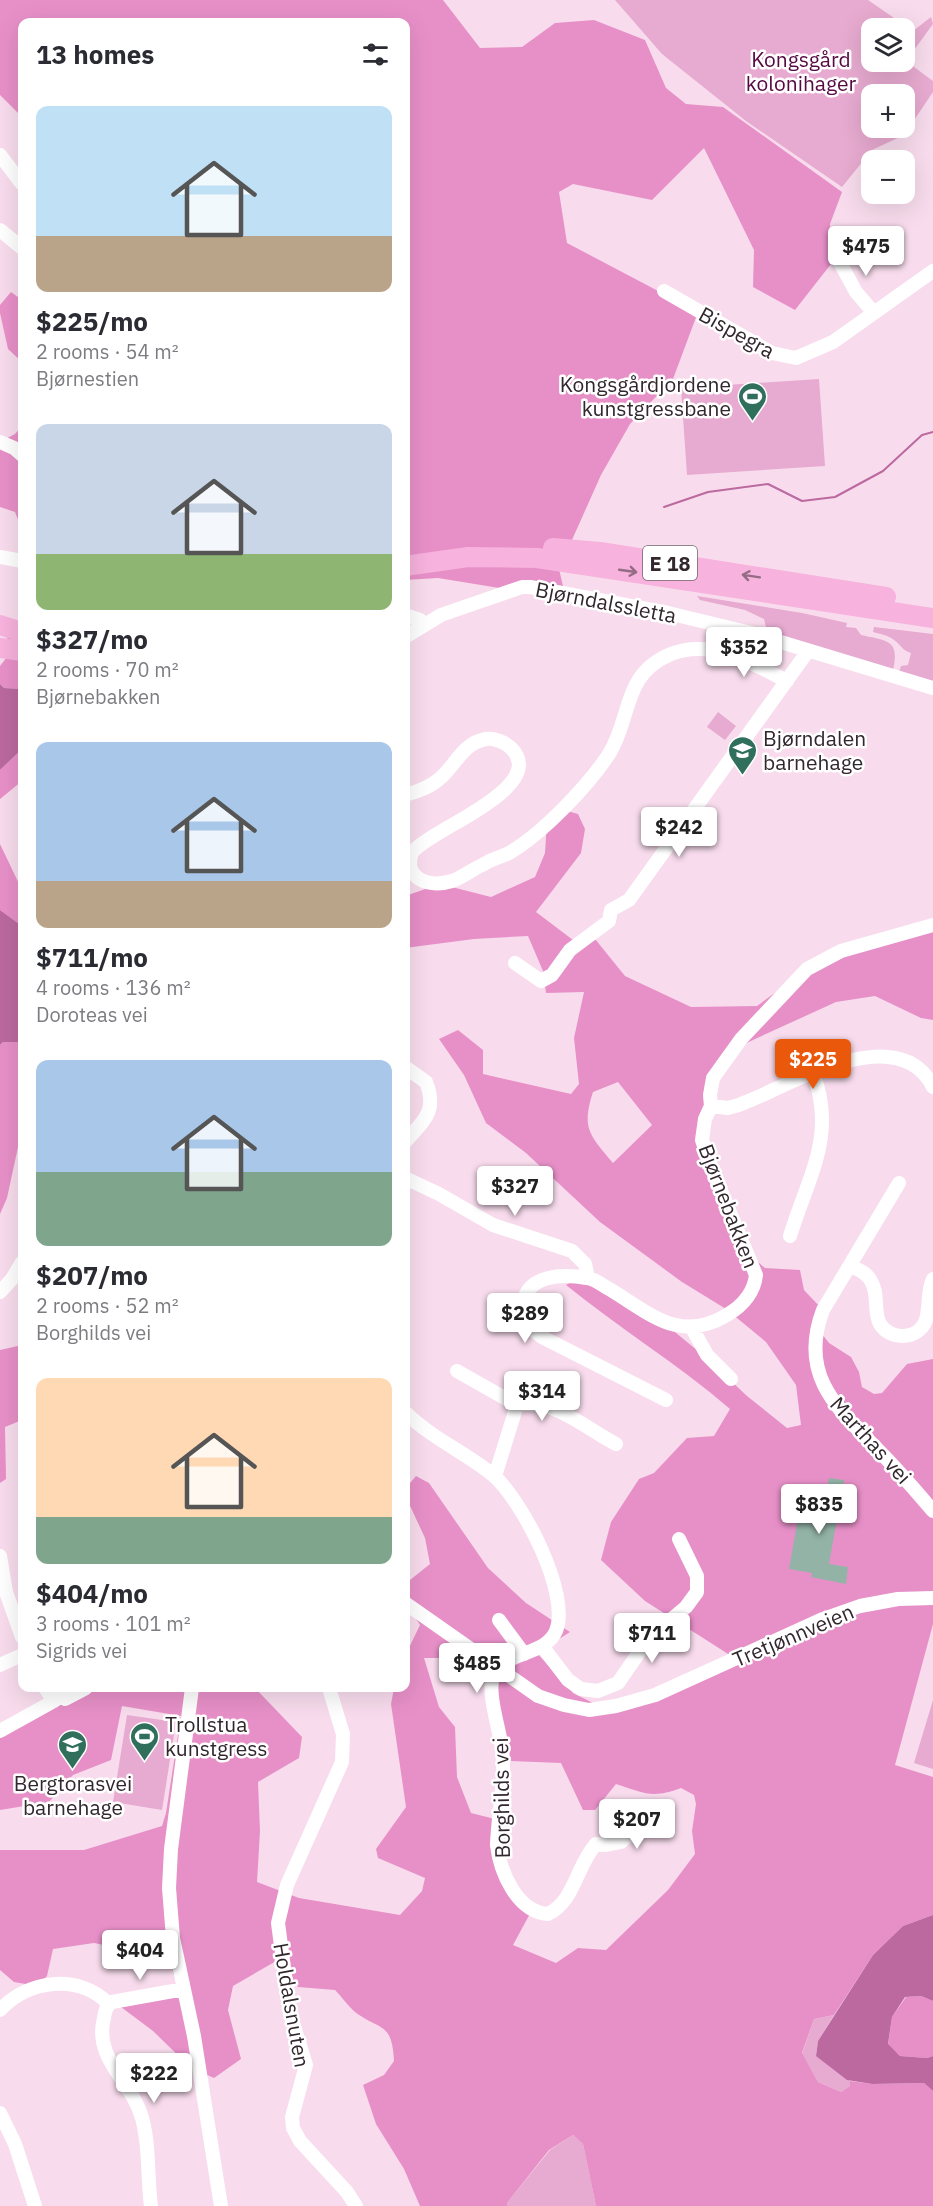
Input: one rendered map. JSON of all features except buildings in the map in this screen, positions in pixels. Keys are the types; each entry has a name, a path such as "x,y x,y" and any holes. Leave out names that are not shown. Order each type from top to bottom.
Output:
{"highway":[{"name":"E 18","path":"410,554 473,546 542,547 611,554 933,604"},
{"name":"E 18","path":"410,565 468,557 537,558 933,618"},
{"path":"0,625 18,632"},
{"path":"0,633 18,634"},
{"path":"0,648 18,650"},
{"path":"0,660 18,658"}],"street":[{"path":"0,155 18,179"},
{"path":"0,230 18,245"},
{"path":"837,257 856,292 874,313"},
{"name":"Bispegra","path":"664,291 772,353 796,358 817,350 933,271"},
{"path":"0,442 18,452"},
{"path":"0,557 18,560"},
{"name":"Bjørndalssletta","path":"424,624 454,610 522,587 668,613 751,633 933,688"},
{"path":"410,617 424,624 410,634"},
{"path":"410,793 426,788 439,780 463,751 478,741 488,738 496,740 512,749 515,755 516,773 505,791 429,839 413,853 410,867 417,878 432,884 449,882 510,852 548,823 568,803 609,753 629,696 639,677 661,659 691,648 713,650 787,681"},
{"path":"515,963 541,981 552,975 570,950 609,921 611,910 629,900 808,651"},
{"name":"Bjørnebakken","path":"692,1328 722,1318 739,1307 752,1291 756,1275 705,1153 703,1128 711,1106 710,1085 718,1068 779,996 807,969 841,951 933,925"},
{"path":"711,1106 722,1108 739,1105 834,1064 849,1060 885,1057 896,1059 915,1066 924,1073 933,1087"},
{"path":"410,1071 426,1082 430,1103 429,1112 424,1121 410,1136"},
{"path":"790,1236 823,1133 822,1101 813,1073"},
{"path":"410,1180 493,1225 572,1251 585,1264 588,1278"},
{"name":"Marthas vei","path":"899,1183 819,1319 816,1350 820,1376 833,1402 933,1510"},
{"path":"850,1266 864,1272 871,1280 881,1325 889,1333 900,1336 915,1333 923,1325 933,1279"},
{"path":"0,1292 18,1269"},
{"path":"666,1400 542,1337 524,1321 525,1296 534,1283 552,1277 588,1278 663,1322 692,1328 707,1355 731,1379"},
{"path":"457,1371 517,1405 553,1408 616,1444"},
{"path":"495,1476 517,1405"},
{"path":"410,1416 435,1438 495,1476 532,1529 551,1574 559,1621 551,1640 507,1660 497,1669"},
{"path":"542,1646 568,1680 581,1689 598,1691 618,1683 649,1638 686,1607 697,1592 697,1576 679,1539"},
{"path":"0,1556 6,1593 18,1626"},
{"name":"Tretjønnveien","path":"410,1607 497,1669 551,1701 576,1708 602,1708 667,1690 822,1619 852,1609 898,1599 933,1598"},
{"path":"499,1620 524,1654"},
{"path":"0,1665 18,1657"},
{"name":"Borghilds vei","path":"497,1669 492,1682 503,1763 497,1833 498,1858 508,1881 526,1906 539,1914 548,1914 558,1910 564,1904 586,1858 596,1844 621,1842 631,1833 648,1826 662,1810"},
{"path":"48,1692 54,1701"},
{"path":"0,1731 66,1692"},
{"path":"54,1701 62,1700 78,1692"},
{"path":"188,1692 168,1875 173,1938 205,2095 222,2206"},
{"name":"Holdalsnuten","path":"330,1692 343,1734 342,1762 286,1885 278,1923 290,2013 306,2065 292,2117 293,2128 300,2141 347,2192 356,2206"},
{"path":"0,2010 14,1997 28,1989 55,1984 75,1986 93,1993 109,2004"},
{"path":"151,2206 143,2121 131,2093 107,2058 101,2040 103,2019 109,2004 116,2001 184,1989"},
{"path":"0,2113 15,2144 35,2206"}],"green space":[{"name":"Kongsgård kolonihager","path":"615,0 868,0 894,18 861,18 861,72 915,72 915,68 933,81 933,92 915,119 915,84 861,84 861,138 898,138 872,150 861,150 861,164 842,187 746,121 662,54"},
{"name":"Kongsgård kolonihager","path":"931,17 933,24 915,49 915,29"},
{"name":"Kongsgårdjordene kunstgressbane","path":"819,379 825,466 687,475 681,388"},
{"path":"697,596 802,613 847,623 846,627 856,628 861,635 884,641 893,647 895,660 893,670 767,631 764,619 745,610 700,600"},
{"path":"874,627 933,634 933,682 899,672 901,666 908,665 911,653 889,637 873,632"},
{"path":"718,712 736,726 725,740 707,727"},
{"path":"933,1700 933,1769 914,1763"},
{"name":"Trollstua kunstgress","path":"127,1715 176,1722 162,1810 113,1802"},
{"path":"834,2015 818,2041 816,2055 850,2081 850,2086 841,2092 818,2082 802,2054 814,2019"},
{"path":"573,2135 583,2144 596,2206 507,2206 507,2203 550,2150"}],"shaded area":[{"path":"0,0 443,0 480,48 522,47 555,23 594,20 645,40 666,88 686,104 723,107 842,192 830,224 831,264 795,310 753,287 754,250 704,148 652,200 573,184 559,192 567,243 698,312 673,379 630,424 601,475 559,569 566,599 438,578 410,580 410,18 18,18 18,113 0,95"},
{"path":"11,292 18,297 18,358 8,349 0,305"},
{"path":"18,431 18,520 15,512 0,507 0,442"},
{"path":"18,623 18,689 4,688 0,684 0,666 14,648 0,628"},
{"path":"0,684 4,688 18,689 18,753 0,770"},
{"path":"18,753 18,784 0,799 0,770"},
{"path":"560,809 578,814 585,829 581,853 536,912 577,943 591,934 625,976 691,1007 757,1006 809,968 933,928 933,1020 921,1018 875,996 836,1002 742,1045 720,1066 705,1113 712,1159 750,1255 765,1268 800,1270 804,1290 821,1308 822,1334 829,1343 851,1357 859,1372 862,1387 874,1394 882,1393 907,1364 933,1359 933,1624 895,1765 933,1777 933,1915 903,1926 873,1955 834,2015 814,2019 802,2053 818,2082 841,2092 850,2086 850,2081 872,2084 924,2083 933,2091 933,2206 596,2206 583,2144 573,2135 549,2150 507,2203 507,2206 420,2206 404,2169 376,2124 363,2085 384,2075 394,2061 391,2039 383,2029 355,2012 335,1990 298,1987 278,1960 233,1986 228,2010 241,2059 214,2078 191,2068 153,2031 113,2001 176,1983 169,1958 94,1943 53,1949 47,1976 37,1986 14,1982 0,1970 0,1850 84,1850 162,1826 166,1813 181,1716 122,1706 111,1760 73,1775 49,1802 0,1810 0,1727 58,1692 259,1692 302,1737 299,1758 258,1782 260,1831 257,1882 299,1898 400,1915 422,1891 425,1878 378,1858 376,1849 406,1807 391,1704 393,1692 410,1692 410,1646 420,1625 410,1610 410,1580 430,1564 425,1538 410,1506 410,1483 416,1476 429,1483 488,1568 526,1603 570,1632 537,1653 573,1693 607,1710 736,1659 645,1601 601,1560 611,1522 639,1479 654,1473 687,1438 714,1436 730,1409 566,1285 579,1278 670,1328 787,1428 801,1425 796,1385 766,1342 726,1309 682,1282 600,1222 526,1153 486,1123 464,1075 439,1039 458,1030 483,1050 483,1074 571,1094 579,1084 574,1038 584,992 546,993 543,971 528,936 474,939 410,947 410,894 440,884 491,897 535,877 545,853 547,821","holes":["618,1082 652,1125 613,1163 590,1131 588,1115 593,1092","424,1658 448,1658 477,1666 492,1693 510,1761 561,1763 583,1810 595,1810 616,1784 655,1794 681,1788 694,1795 696,1804 692,1831 695,1854 668,1890 606,1950 578,1948 556,1963 513,1945 532,1910 506,1870 495,1819 471,1813 457,1777 455,1727 439,1707"]},
{"path":"0,844 18,882 18,923 0,910"},
{"path":"0,910 18,923 18,1042 3,1042 0,1045"},
{"path":"18,1041 18,1147 7,1198 0,1214 0,1045 3,1042"},
{"path":"18,1346 18,1422 5,1427 6,1479 0,1483 0,1350"},
{"path":"933,1915 933,2001 921,1996 905,1997 892,2017 888,2044 900,2056 927,2058 933,2056 933,2091 924,2083 872,2084 847,2080 816,2056 818,2041 873,1955 903,1926"},
{"path":"921,1996 933,2001 933,2056 927,2058 900,2056 888,2045 892,2017 906,1997"}],"waterway":[{"path":"664,507 708,492 768,484 802,501 835,497 883,471 922,435 933,432"}],"place":[{"name":"Kongsgårdjordene kunstgressbane","path":"752,422"},
{"name":"Bjørndalen barnehage","path":"742,776"},
{"name":"Trollstua kunstgress","path":"144,1762"},
{"name":"Bergtorasvei barnehage","path":"73,1770"}]}
